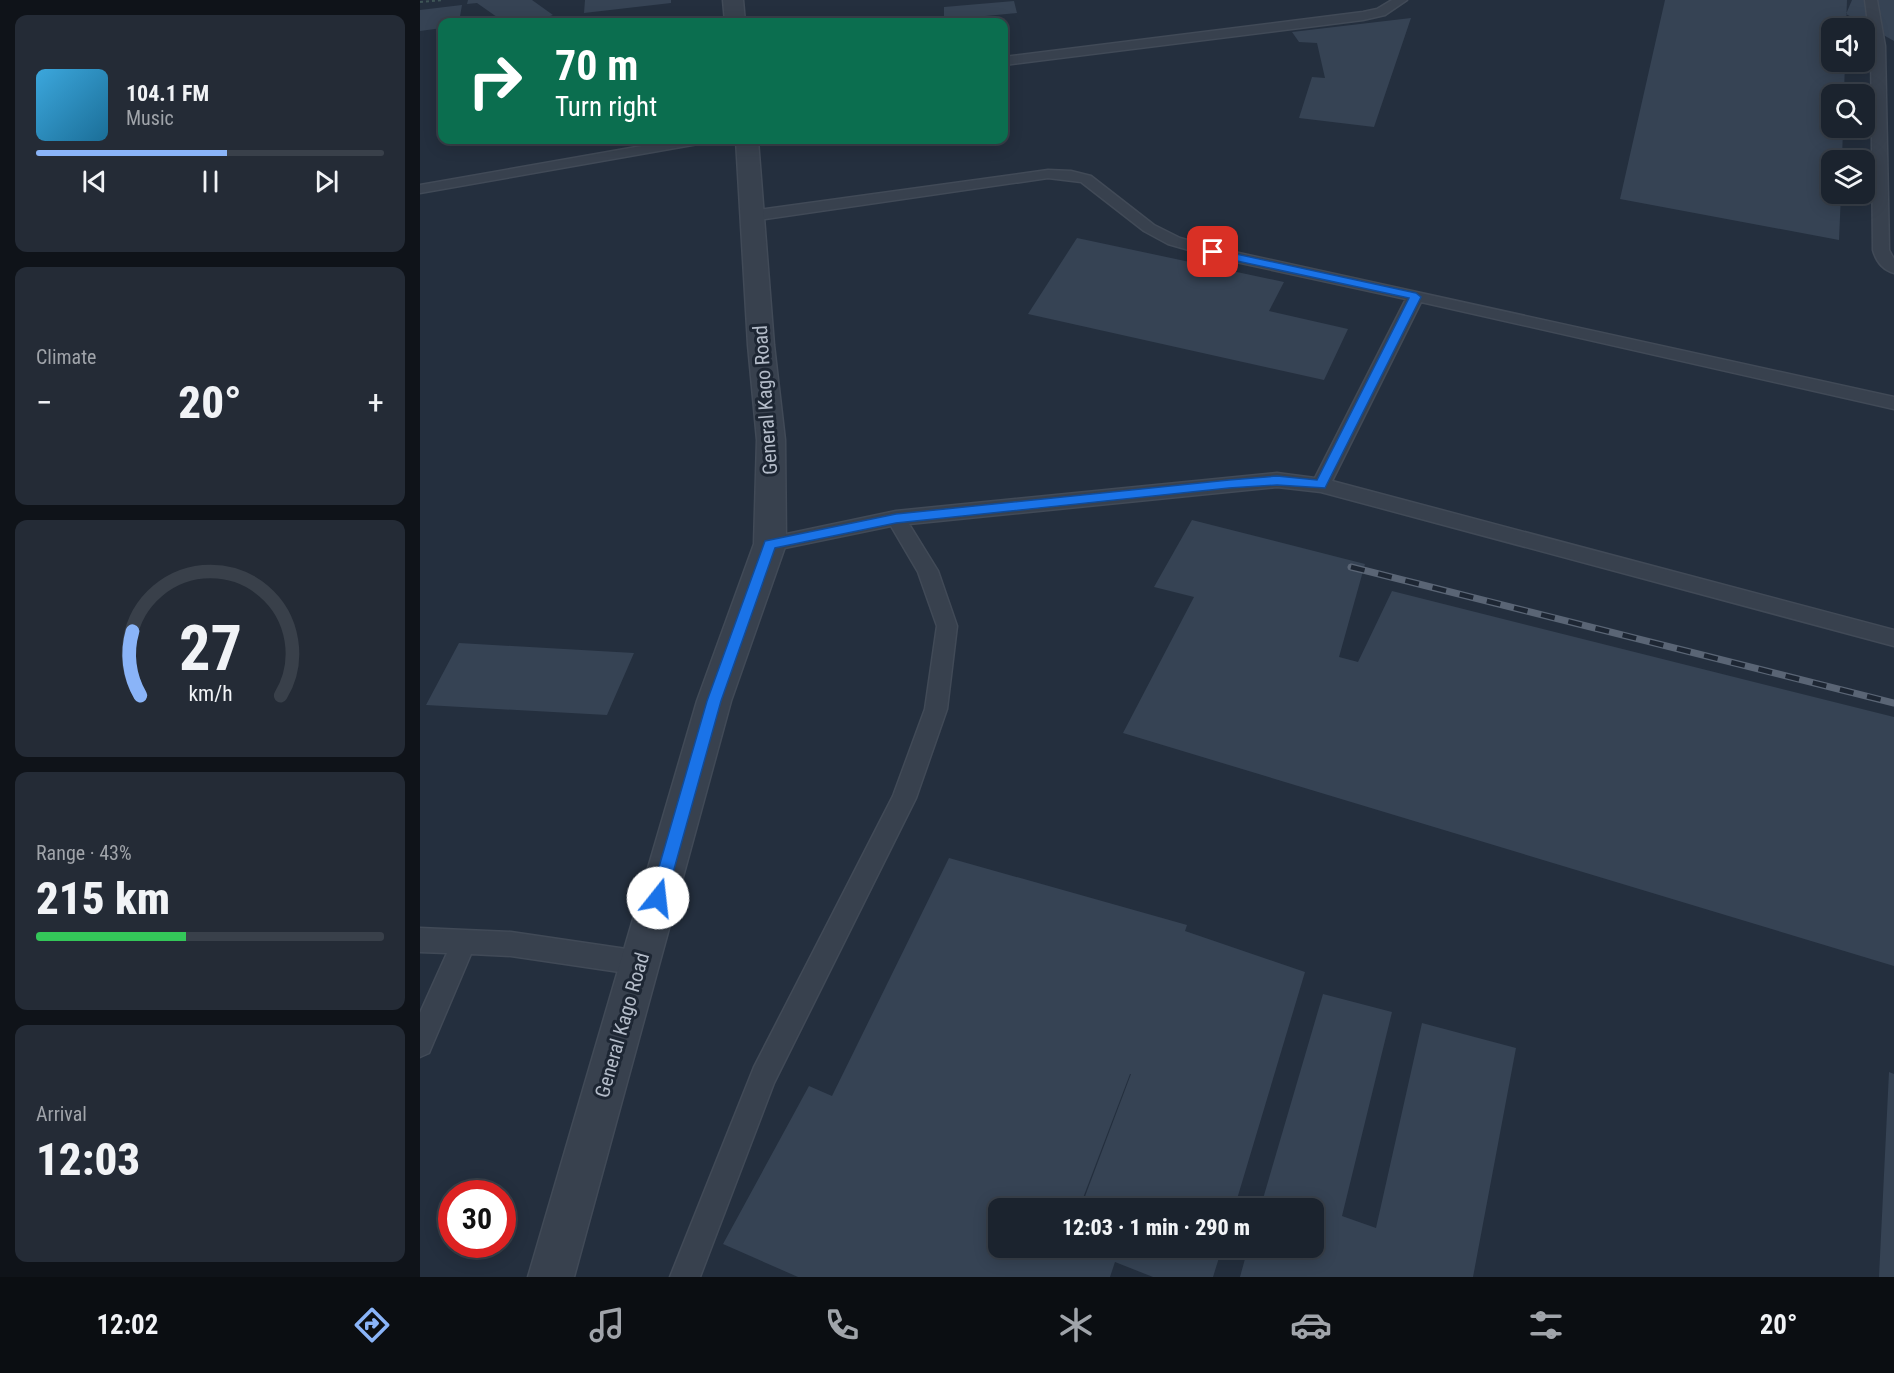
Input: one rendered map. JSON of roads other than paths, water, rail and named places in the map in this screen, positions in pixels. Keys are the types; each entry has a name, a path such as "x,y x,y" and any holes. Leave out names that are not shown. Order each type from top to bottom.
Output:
{"street":[{"path":"733,0 735,18"},
{"name":"General Kago Road","path":"551,1277 714,701 770,544 771,440 760,345 747,144"}],"lane":[{"path":"1008,61 1363,16 1381,12 1401,0"},
{"path":"1871,0 1878,46 1881,250 1883,258 1894,268"},
{"path":"420,189 675,144"},
{"path":"752,216 1048,174 1071,175 1086,179 1149,228 1174,241 1213,252 1894,403"},
{"path":"1321,485 1416,297"},
{"path":"770,544 896,518 1277,480 1321,485 1894,638"},
{"path":"685,1277 764,1076 904,798 936,709 947,626 928,571 896,518"},
{"path":"420,940 511,944 640,963"},
{"path":"420,1044 464,942"}],"railway":[{"path":"1351,567 1894,703"}]}
